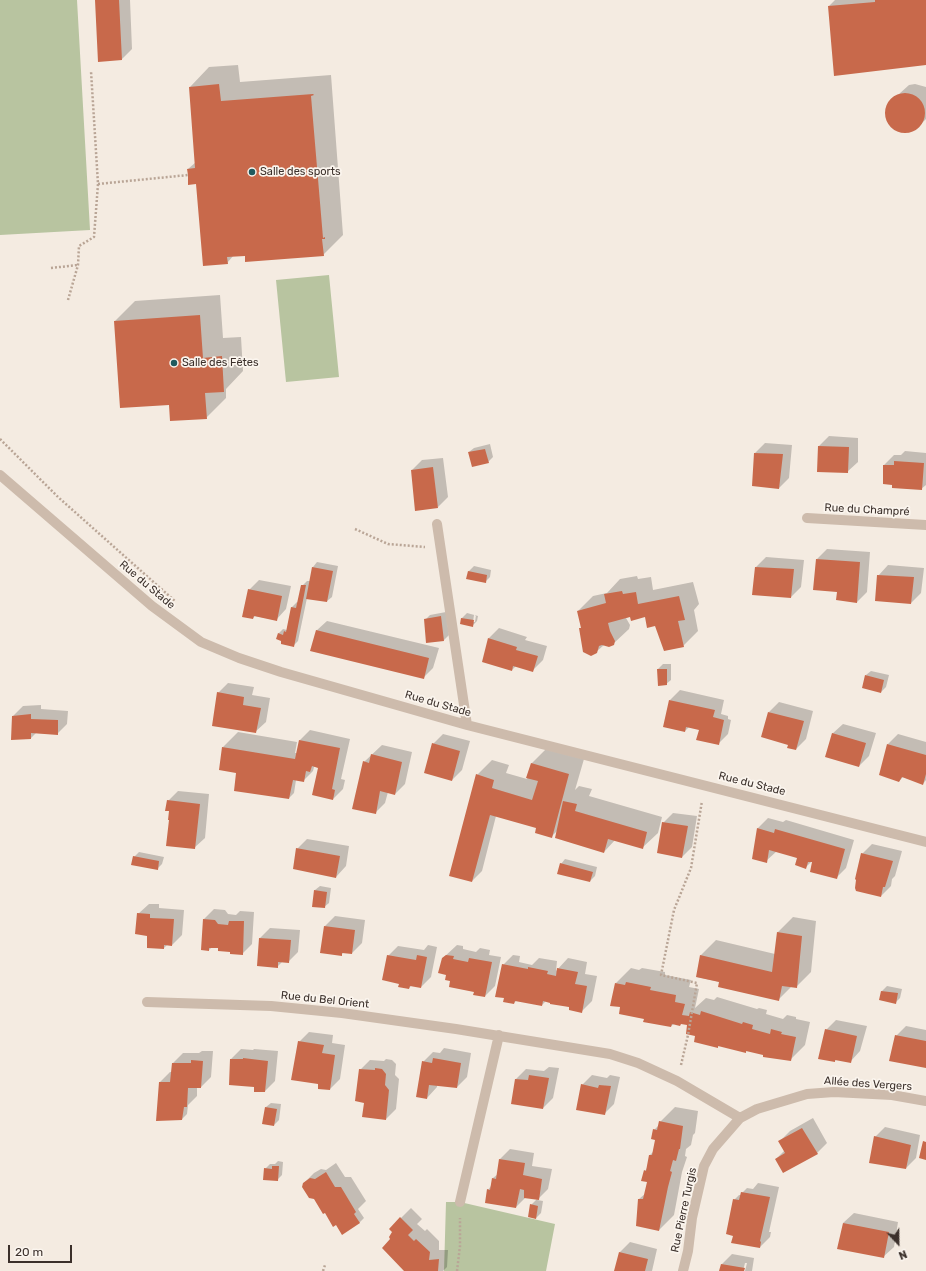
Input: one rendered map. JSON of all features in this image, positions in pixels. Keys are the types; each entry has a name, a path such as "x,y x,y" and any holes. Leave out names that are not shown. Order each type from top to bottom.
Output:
{"street":[{"name":"Rue du Stade","path":"0,475 152,606 201,642 239,658 281,672 467,725 926,842"},
{"name":"Rue du Champré","path":"807,518 926,525"},
{"path":"437,524 467,725"},
{"name":"Rue du Bel Orient","path":"147,1002 271,1006 342,1013 499,1035 610,1054 638,1063 677,1081 740,1118"},
{"path":"460,1202 499,1035"},
{"name":"Allée des Vergers","path":"740,1118 757,1109 808,1094 834,1092 892,1096 926,1101"},
{"name":"Rue Pierre Turgis","path":"683,1271 688,1251 692,1218 704,1166 713,1149 740,1118"}],"path":[{"path":"68,300 78,265 79,246 94,237 98,184 91,71"},
{"path":"98,184 188,176"},
{"path":"51,268 78,265"},
{"path":"0,439 58,497 176,602"},
{"path":"355,529 388,544 440,549"},
{"path":"677,1081 688,1035 697,983 661,975 674,910 691,868 705,785"},
{"path":"457,1271 460,1246 460,1202"},
{"path":"323,1271 325,1265"}],"green space":[{"path":"0,0 77,0 90,230 0,235"},
{"path":"329,275 339,377 286,382 276,280"},
{"path":"446,1202 460,1202 555,1224 546,1271 444,1271"}],"building":[{"path":"95,0 119,0 122,60 98,62"},
{"path":"875,0 926,0 926,65 834,76 828,6 875,2"},
{"name":"Salle des sports","path":"219,84 221,101 314,95 311,96 323,238 325,237 325,239 322,239 324,256 245,262 245,256 227,257 228,264 203,266 196,184 188,185 187,169 195,168 189,87"},
{"path":"905,93 913,95 919,99 923,105 925,113 923,121 919,127 913,131 905,133 897,131 891,127 887,121 885,113 887,105 891,99 897,95"},
{"name":"Salle des Fêtes","path":"200,315 203,358 222,356 224,392 205,393 207,419 170,421 169,405 120,408 114,321"},
{"path":"818,446 849,447 848,473 817,472"},
{"path":"485,449 489,463 472,467 468,452"},
{"path":"754,453 783,454 779,489 752,486"},
{"path":"894,461 924,463 922,490 892,488 892,485 883,484 883,465 894,465"},
{"path":"433,467 438,508 415,511 411,470"},
{"path":"816,559 860,562 857,603 836,600 837,592 813,590"},
{"path":"312,567 333,571 327,602 306,599"},
{"path":"755,567 794,569 791,598 752,595"},
{"path":"468,571 487,575 486,583 466,579"},
{"path":"877,575 914,577 911,604 875,601"},
{"path":"301,585 306,585 294,647 281,644 281,641 276,639 278,633 283,635 284,631 286,632 291,607 296,608"},
{"path":"248,589 282,596 277,621 254,616 253,619 242,617"},
{"path":"622,591 623,594 636,592 638,604 679,596 685,620 678,621 684,647 664,651 655,626 647,628 645,617 631,621 630,617 608,623 615,641 614,645 609,647 602,645 599,646 597,653 591,656 583,652 579,628 581,628 577,611 606,603 604,594"},
{"path":"441,616 444,641 426,643 424,619"},
{"path":"461,618 474,620 473,627 460,624"},
{"path":"316,630 429,658 424,679 310,651"},
{"path":"488,638 517,647 516,650 538,656 533,672 513,666 512,671 482,662"},
{"path":"657,669 667,669 667,685 658,686"},
{"path":"865,675 884,680 881,693 862,688"},
{"path":"217,692 244,697 243,705 261,708 256,733 212,726"},
{"path":"669,700 715,710 713,717 724,720 719,745 696,740 699,730 686,727 685,732 663,727"},
{"path":"768,712 804,721 796,750 787,748 788,745 761,737"},
{"path":"31,714 31,719 58,720 58,735 31,733 31,739 11,740 12,716"},
{"path":"832,733 866,743 859,767 825,757"},
{"path":"299,740 340,748 332,789 335,790 333,800 312,795 318,768 312,766 310,772 306,771 304,782 293,780 289,799 234,791 236,773 219,770 222,747 295,759"},
{"path":"432,743 460,751 452,781 424,773"},
{"path":"887,744 926,755 926,774 923,785 902,777 899,782 879,775"},
{"path":"371,754 402,762 395,795 380,791 376,814 352,809 363,761 369,763"},
{"path":"531,763 569,774 552,838 535,833 536,828 490,815 472,882 449,876 476,774 494,780 492,788 532,800 538,781 526,778"},
{"path":"167,800 200,804 195,849 166,846 169,820 169,811 165,811"},
{"path":"563,801 577,804 575,811 647,832 643,849 608,839 604,853 555,838"},
{"path":"662,822 688,826 682,858 657,853"},
{"path":"757,828 774,833 775,829 845,849 837,879 810,872 812,862 808,862 806,869 795,865 797,858 769,850 767,863 752,859"},
{"path":"296,848 340,856 336,878 293,869"},
{"path":"861,853 893,861 885,887 883,887 881,897 856,891 855,879"},
{"path":"133,856 159,861 158,870 131,865"},
{"path":"560,863 593,872 590,882 557,874"},
{"path":"314,890 327,892 325,908 312,907"},
{"path":"137,913 150,914 150,918 174,919 172,946 164,945 164,949 147,948 147,936 135,934"},
{"path":"203,919 215,920 218,924 228,925 229,921 244,921 243,955 218,951 218,948 209,948 209,951 201,950"},
{"path":"324,926 355,930 352,954 342,953 342,956 320,953"},
{"path":"777,932 802,936 797,988 782,986 779,1001 718,987 719,982 696,977 700,955 772,972"},
{"path":"259,938 291,940 289,963 278,962 278,968 257,966"},
{"path":"387,955 416,960 417,955 427,957 421,988 410,986 409,989 398,987 399,984 382,980"},
{"path":"446,955 454,956 453,959 468,962 469,958 492,962 485,997 473,995 474,992 449,987 450,981 445,980 446,975 438,973 442,958"},
{"path":"502,964 548,971 547,974 556,976 557,968 578,972 575,984 587,986 582,1013 569,1010 569,1007 550,1004 543,1001 542,1006 515,1001 514,1004 503,1002 504,998 495,997"},
{"path":"626,982 651,987 650,990 676,995 675,1002 685,1004 682,1015 689,1016 690,1012 700,1015 701,1011 742,1024 743,1022 753,1025 752,1029 770,1034 771,1029 782,1032 781,1034 796,1037 791,1061 763,1057 763,1055 746,1051 746,1053 694,1042 695,1036 686,1034 687,1025 681,1024 680,1026 672,1024 671,1027 643,1022 644,1019 619,1014 620,1007 610,1006 615,983 625,985"},
{"path":"881,991 898,993 896,1004 879,1000"},
{"path":"825,1029 857,1036 851,1063 818,1059"},
{"path":"895,1035 926,1041 926,1068 889,1061"},
{"path":"298,1041 324,1045 322,1053 335,1055 330,1090 318,1089 318,1084 291,1080"},
{"path":"243,1058 268,1061 265,1092 254,1092 254,1087 229,1085 230,1059"},
{"path":"433,1058 461,1063 457,1088 429,1085 427,1099 416,1097 422,1061 432,1063"},
{"path":"191,1060 203,1061 201,1088 188,1088 187,1107 184,1107 182,1120 156,1121 159,1082 170,1082 172,1063 191,1063"},
{"path":"375,1068 382,1069 386,1074 385,1085 389,1090 386,1120 362,1117 364,1103 355,1101 359,1069 375,1070"},
{"path":"529,1075 549,1078 543,1109 511,1104 515,1079 528,1080"},
{"path":"581,1084 598,1088 599,1085 611,1086 605,1115 576,1110"},
{"path":"265,1107 277,1109 274,1126 262,1124"},
{"path":"659,1121 683,1126 680,1149 676,1161 673,1160 670,1171 672,1172 659,1231 636,1226 638,1199 643,1199 647,1182 641,1181 644,1170 646,1171 649,1155 652,1155 655,1140 651,1139 653,1129 657,1130"},
{"path":"802,1128 818,1154 783,1173 775,1159 785,1153 778,1141"},
{"path":"874,1136 911,1145 906,1169 869,1163"},
{"path":"923,1141 926,1142 926,1160 919,1158"},
{"path":"499,1159 525,1163 523,1175 542,1179 539,1200 524,1198 524,1190 520,1189 516,1208 485,1203 487,1189 490,1190 492,1178 496,1179"},
{"path":"272,1166 279,1166 278,1181 263,1180 264,1168 272,1169"},
{"path":"326,1172 335,1187 341,1187 356,1212 354,1214 360,1223 342,1235 336,1225 333,1227 325,1213 323,1214 314,1199 309,1198 302,1187 303,1183 310,1178 315,1179"},
{"path":"741,1192 770,1197 760,1241 760,1248 731,1243 733,1236 726,1234 733,1199 739,1200"},
{"path":"530,1204 538,1206 536,1219 528,1217"},
{"path":"400,1217 413,1230 408,1235 414,1241 416,1239 430,1252 429,1260 439,1259 438,1271 404,1271 382,1248 390,1239 389,1237 392,1232 389,1229"},
{"path":"843,1223 889,1232 884,1258 837,1249"},
{"path":"619,1252 648,1259 645,1271 614,1271"},
{"path":"721,1264 745,1268 744,1271 719,1271"}],"place":[{"name":"Salle des sports","path":"252,172"},
{"name":"Salle des Fêtes","path":"174,363"}]}
